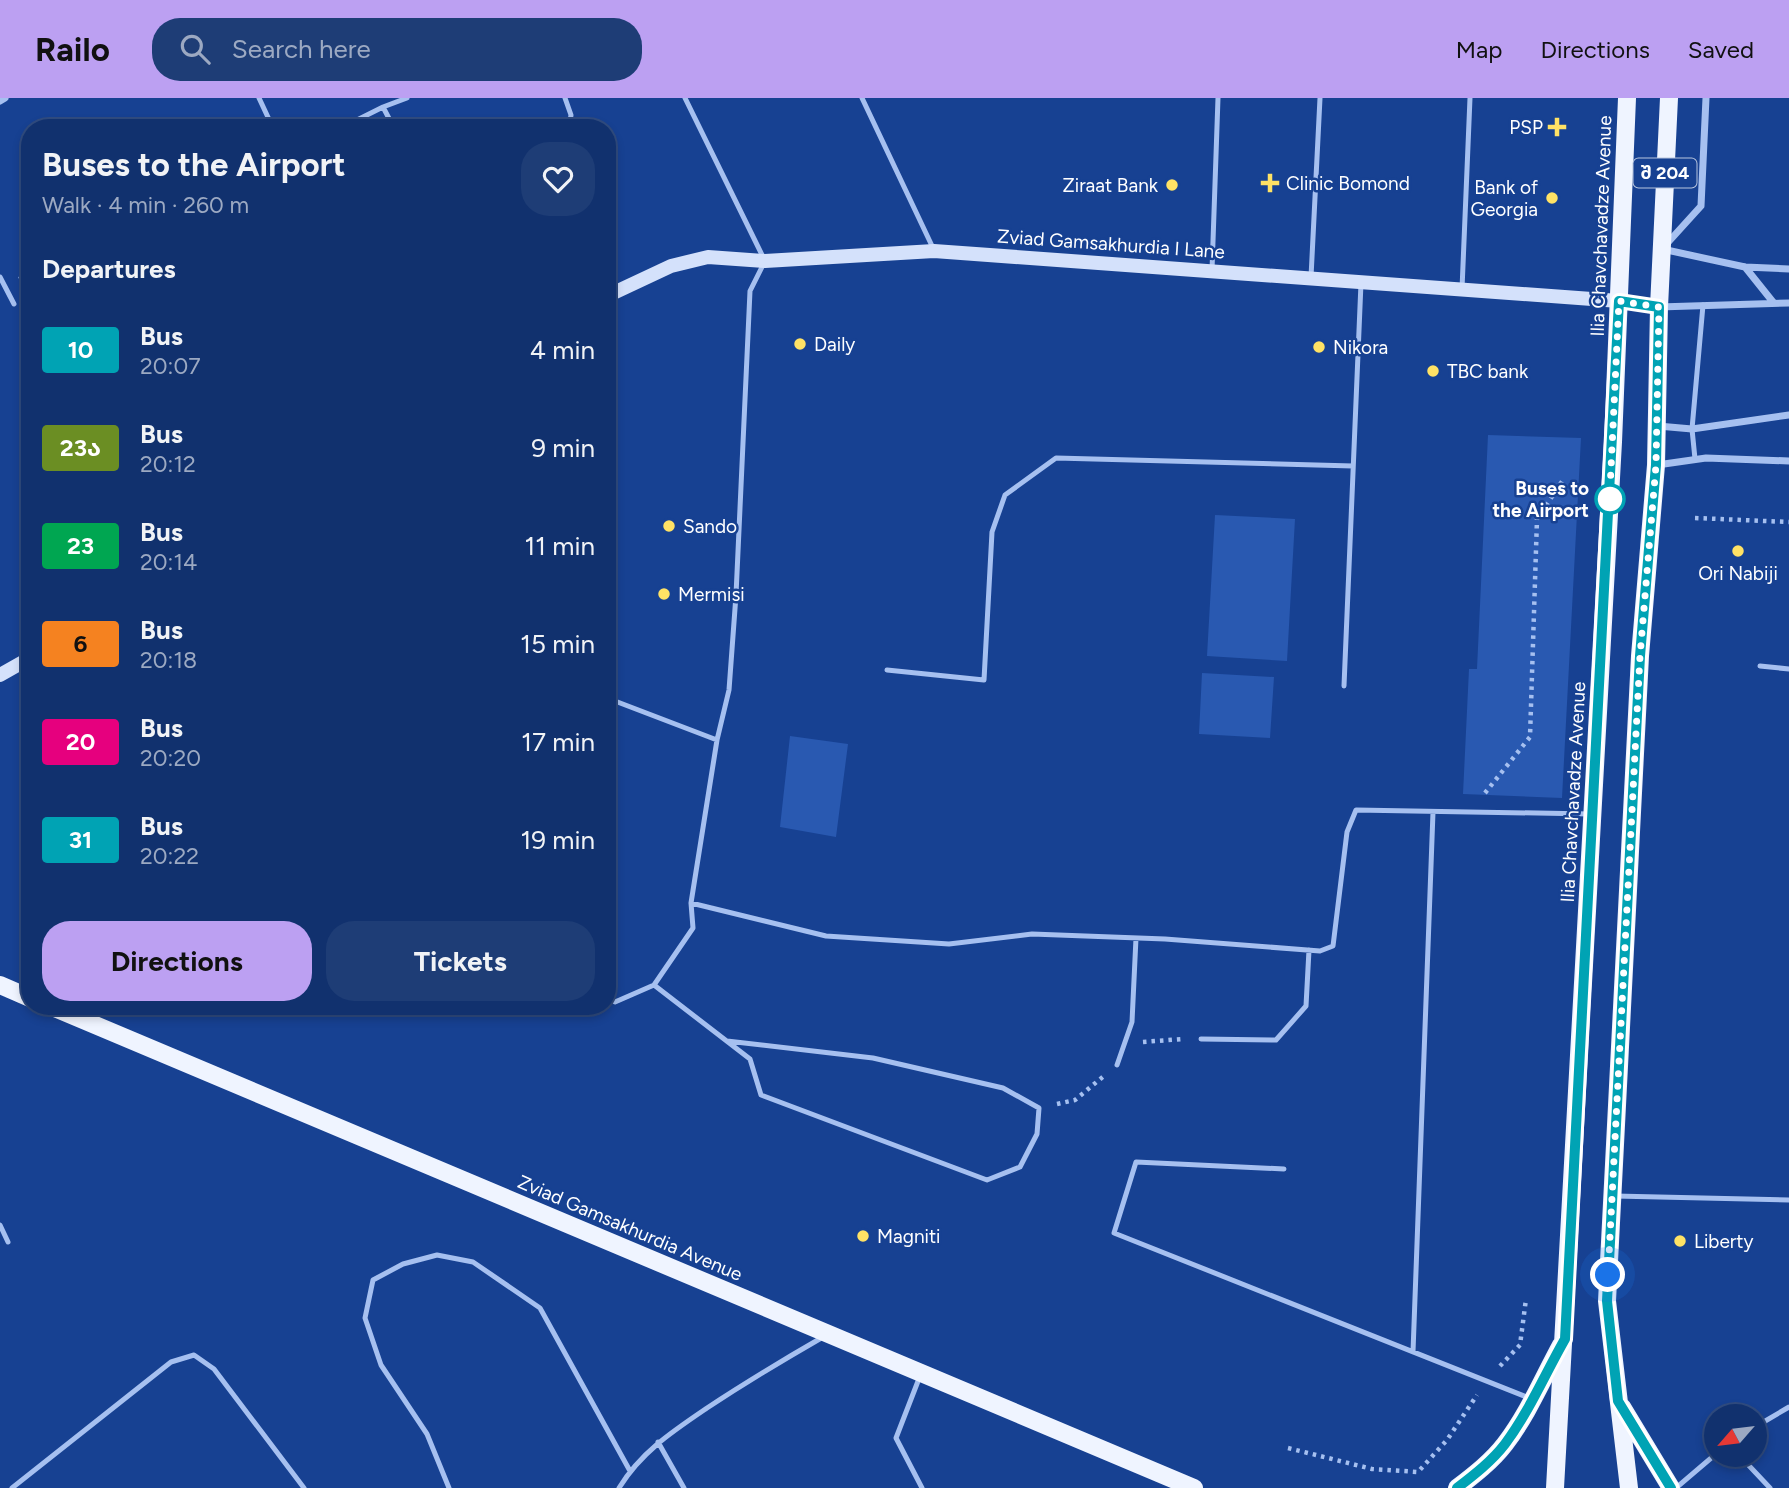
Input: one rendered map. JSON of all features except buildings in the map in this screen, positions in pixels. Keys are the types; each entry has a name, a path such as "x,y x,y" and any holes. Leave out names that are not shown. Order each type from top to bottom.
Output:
{"main road":[{"name":"Ilia Chavchavadze Avenue","path":"1555,1488 1593,814 1627,98"},
{"name":"შ 204","path":"1629,1488 1607,1301 1640,656 1656,465 1659,307 1668,98"},
{"path":"0,985 21,994"},
{"name":"Zviad Gamsakhurdia Avenue","path":"71,1015 1194,1488"},
{"path":"1457,1488 1504,1446 1526,1413 1565,1339"},
{"path":"1618,1401 1673,1488"}],"street":[{"path":"0,101 5,98"},
{"path":"1706,98 1701,206 1662,248 1745,267 1789,269"},
{"name":"Zviad Gamsakhurdia I Lane","path":"616,292 671,266 708,257 765,261 934,251 1361,280 1619,301"},
{"path":"1745,267 1773,302"},
{"path":"1619,301 1659,307 1789,303"},
{"path":"1657,426 1692,429 1789,415"},
{"path":"1656,465 1695,459 1789,461"},
{"path":"0,674 21,663"}],"lane":[{"path":"259,98 269,119"},
{"path":"359,119 407,98"},
{"path":"565,98 570,119"},
{"path":"616,1002 654,985 693,928 691,903 730,677 750,291 765,261 685,98"},
{"path":"862,98 934,251"},
{"path":"1212,270 1218,98"},
{"path":"1311,277 1320,98"},
{"path":"1462,289 1470,98"},
{"path":"383,107 389,119"},
{"path":"0,277 15,304"},
{"path":"1344,686 1361,280"},
{"path":"1695,459 1692,429 1703,305"},
{"path":"887,670 984,680 992,532 1004,495 1056,458 1353,466"},
{"path":"1760,666 1789,669"},
{"path":"616,701 717,740"},
{"path":"691,903 826,936 949,944 1032,934 1136,938 1320,951 1333,946 1347,832 1356,810 1593,814"},
{"path":"1413,1352 1433,812"},
{"path":"1116,1065 1132,1022 1136,938"},
{"path":"1200,1039 1276,1040 1306,1006 1308,950"},
{"path":"654,985 726,1041 750,1059 761,1095 987,1180 1020,1167 1037,1134 1040,1108 1003,1088 873,1058 726,1041"},
{"path":"1284,1169 1136,1162 1114,1233 1532,1399"},
{"path":"1612,1196 1789,1200"},
{"path":"0,1225 8,1242"},
{"path":"449,1488 427,1434 381,1365 365,1318 373,1280 403,1264 437,1255 473,1262 540,1308 630,1471"},
{"path":"619,1488 630,1471 658,1442 754,1376 828,1334"},
{"path":"12,1488 171,1362 194,1355 214,1369 304,1488"},
{"path":"921,1373 896,1438 922,1488"},
{"path":"1768,1419 1789,1407"},
{"path":"658,1442 684,1488"},
{"path":"1673,1488 1704,1463"},
{"path":"1750,1467 1770,1488"}],"path":[{"path":"1469,812 1530,737 1536,519 1563,480"},
{"path":"1695,518 1789,522"},
{"path":"1124,1044 1200,1039"},
{"path":"1040,1108 1075,1100 1116,1065"},
{"path":"1288,1448 1372,1469 1418,1472 1447,1440 1486,1381 1520,1345 1526,1299"}],"shaded area":[{"path":"1488,435 1581,438 1562,798 1463,794 1469,669 1477,669"},
{"path":"1215,515 1295,519 1287,661 1207,656"},
{"path":"1202,673 1274,677 1270,738 1199,734"},
{"path":"790,736 848,744 836,837 780,827"}],"bus line":[{"name":"10","path":"1457,1488 1504,1446 1526,1413 1565,1339 1619,301 1659,307 1656,465 1640,656 1607,1301 1618,1401 1671,1488"}],"place":[{"name":"PSP","path":"1557,127"},
{"name":"Clinic Bomond","path":"1270,183"},
{"name":"Ziraat Bank","path":"1172,185"},
{"name":"Bank of Georgia","path":"1552,198"},
{"name":"Daily","path":"800,344"},
{"name":"Nikora","path":"1319,347"},
{"name":"TBC bank","path":"1433,371"},
{"name":"Buses to the Airport","path":"1610,499"},
{"name":"Sando","path":"669,526"},
{"name":"Ori Nabiji","path":"1738,551"},
{"name":"Mermisi","path":"664,594"},
{"name":"Magniti","path":"863,1236"},
{"name":"Liberty","path":"1680,1241"}],"route":[{"path":"1608,1275 1640,656 1656,465 1659,307 1619,301 1609,510 1610,499"}]}
